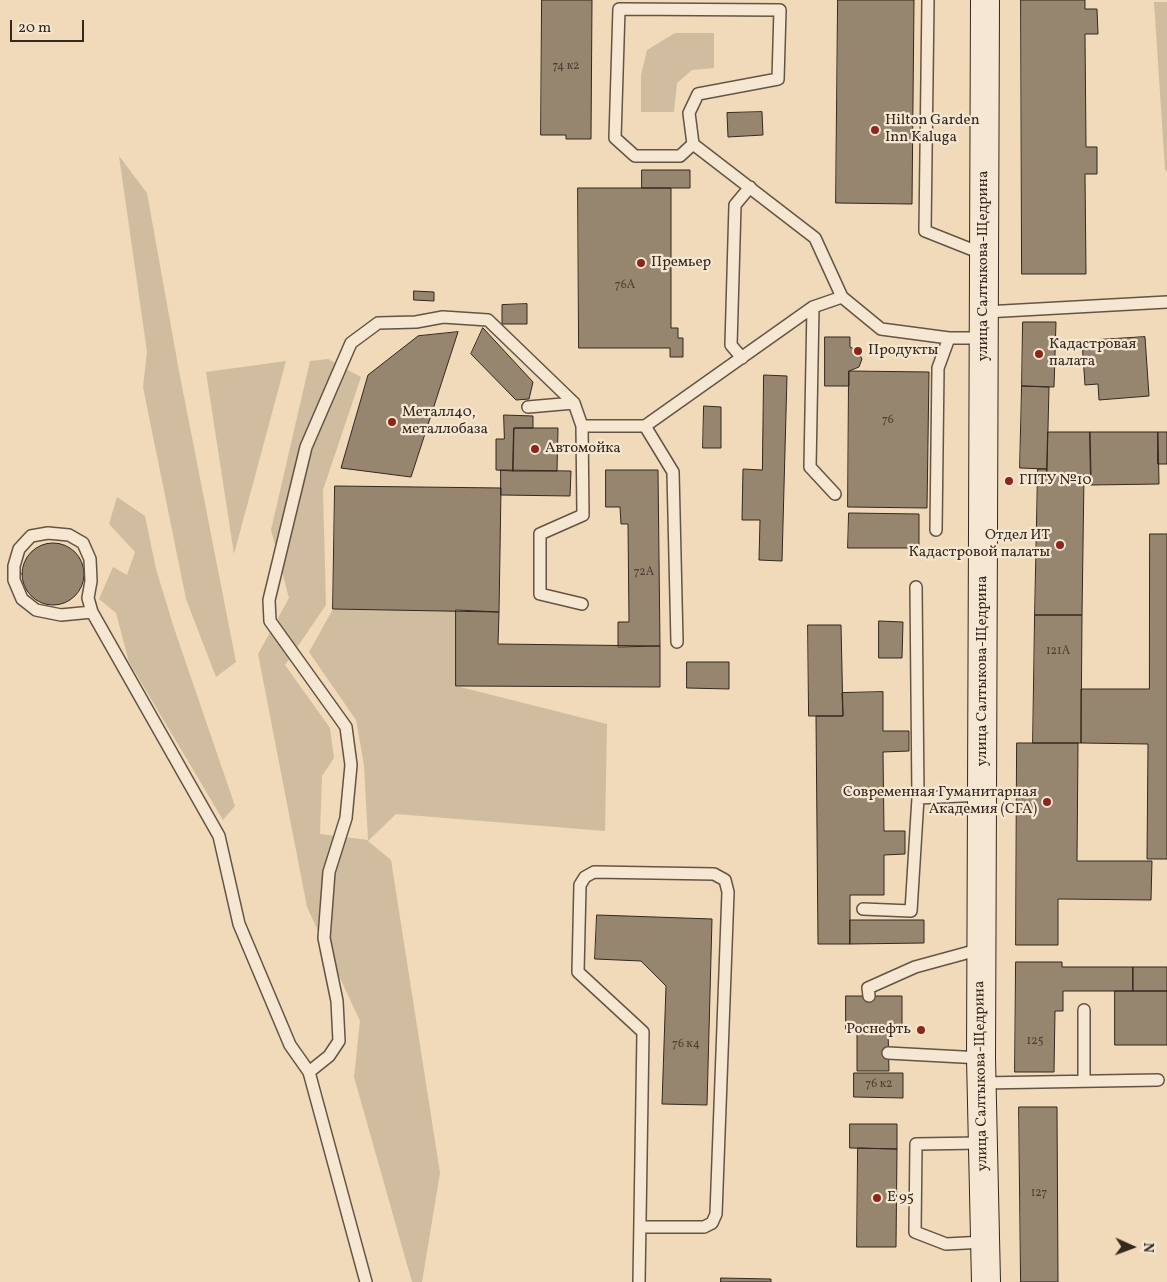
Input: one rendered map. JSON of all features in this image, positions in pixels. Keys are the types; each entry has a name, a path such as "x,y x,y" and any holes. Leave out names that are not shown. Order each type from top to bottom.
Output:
{"main road":[{"name":"улица Салтыкова-Щедрина","path":"985,0 981,1070 986,1282"}],"lane":[{"path":"928,0 925,231 985,255"},
{"path":"693,144 680,156 635,156 615,138 619,9 780,10 778,79 698,94 689,113 693,144 815,238 842,297 881,329 949,338 984,325 1167,302"},
{"path":"742,358 731,345 735,205 750,187"},
{"path":"582,426 645,426 813,307 842,297"},
{"path":"813,307 810,467 835,494"},
{"path":"309,1072 329,1056 340,1041 337,1001 324,938 329,872 346,818 351,765 346,727 270,621 269,600 306,447 351,343 378,323 416,322 443,317 488,320 574,403 582,426 583,515 540,534 540,594 582,604"},
{"path":"936,530 938,368 949,338"},
{"path":"528,407 574,403"},
{"path":"645,426 672,472 677,642"},
{"path":"92,612 61,615 36,610 22,599 14,580 14,566 19,549 31,536 48,533 69,535 83,544 90,558 91,581 88,598 92,612 219,836 239,924 290,1045 309,1072 366,1282"},
{"path":"863,909 911,911 918,798 916,587"},
{"path":"918,798 982,795"},
{"path":"639,1282 643,1032 578,972 580,885 585,877 594,872 714,874 725,880 728,892 716,1214 712,1223 704,1227 640,1227"},
{"path":"869,996 868,988 915,967 981,949"},
{"path":"1084,1010 1084,1081"},
{"path":"888,1054 981,1070 1084,1081 1158,1080"},
{"path":"982,1142 916,1144 915,1232 946,1244 985,1242"}],"shaded area":[{"path":"1154,2 1167,2 1167,172 1165,169"},
{"path":"675,33 714,33 714,68 692,70 677,83 674,112 641,112 641,75 647,50"},
{"path":"119,156 147,193 179,371 236,662 216,677 186,599 143,387 147,352"},
{"path":"328,359 361,377 323,490 326,605 285,665 330,728 334,758 322,776 320,834 368,840 364,765 356,720 309,652 333,609 456,610 456,686 607,724 605,831 396,814 368,841 391,860 440,1173 422,1282 412,1282 354,1077 360,1021 307,907 258,654 289,598 271,530 310,361"},
{"path":"286,361 234,554 206,372"},
{"path":"117,497 145,516 156,569 174,628 235,806 223,820 129,662 116,613 99,599 113,567 127,575 135,552 109,524"}],"building":[{"path":"542,0 592,0 591,139 566,139 566,135 541,135"},
{"name":"Hilton Garden Inn Kaluga","path":"838,0 914,0 912,204 836,203"},
{"path":"1021,0 1085,0 1085,9 1097,9 1098,34 1085,34 1086,147 1097,147 1097,174 1085,174 1086,274 1022,274"},
{"path":"762,112 763,135 728,137 727,113"},
{"path":"642,170 690,170 690,188 642,188"},
{"path":"578,188 671,188 671,328 678,328 678,338 683,338 683,357 670,357 670,348 579,348"},
{"path":"414,291 434,292 434,301 414,300"},
{"path":"527,304 527,324 502,324 502,305"},
{"name":"Кадастровая палата","path":"1023,322 1056,322 1054,387 1022,386"},
{"path":"483,328 533,382 529,399 516,400 471,354"},
{"name":"Металл40, металлобаза","path":"458,332 411,477 341,468 368,375 418,336"},
{"path":"825,337 850,337 850,347 858,351 862,359 859,367 849,371 849,386 825,386"},
{"path":"1145,337 1149,396 1099,400 1098,384 1085,385 1082,341"},
{"path":"849,371 929,372 927,508 848,507"},
{"path":"764,375 787,376 782,561 759,560 760,520 742,520 743,469 762,470"},
{"path":"1022,386 1049,387 1047,469 1020,468"},
{"path":"704,406 721,407 721,448 703,448"},
{"path":"504,415 533,416 533,428 514,428 513,471 496,470 496,439 504,439"},
{"name":"Автомойка","path":"514,428 558,428 557,471 513,471"},
{"path":"1048,432 1090,432 1091,475 1047,474"},
{"path":"1090,432 1158,432 1159,484 1091,485"},
{"path":"1158,432 1167,432 1167,464 1158,464"},
{"name":"Отдел ИТ Кадастровой палаты","path":"1038,469 1047,469 1047,474 1084,475 1082,615 1035,615"},
{"path":"501,470 571,471 570,496 501,495"},
{"path":"606,470 658,470 660,646 618,647 618,622 629,622 628,524 621,524 620,507 606,507"},
{"path":"335,486 501,488 499,612 333,609"},
{"path":"849,513 919,514 919,548 848,548"},
{"path":"1150,534 1167,534 1167,859 1147,859 1148,744 1081,743 1081,689 1149,689"},
{"path":"53,543 65,545 75,552 82,562 84,574 82,586 75,596 65,603 53,605 41,603 31,596 24,586 22,574 24,562 31,552 41,545"},
{"path":"456,610 499,612 498,644 660,646 660,687 456,686"},
{"path":"1035,615 1082,615 1081,743 1033,743"},
{"path":"879,621 903,622 902,658 879,658"},
{"path":"808,625 841,625 843,716 809,716"},
{"path":"687,662 729,662 729,689 687,688"},
{"path":"883,692 883,731 909,731 909,751 883,752 884,831 905,831 905,854 884,855 884,895 850,895 850,944 818,944 816,716 843,716 842,693"},
{"name":"Современная Гуманитарная Академия (СГА)","path":"1017,743 1078,743 1077,861 1152,861 1151,900 1058,899 1058,945 1016,945"},
{"path":"597,915 712,919 707,1105 662,1104 666,986 641,961 595,959"},
{"path":"850,920 924,920 924,943 850,944"},
{"path":"1016,962 1062,962 1062,967 1133,967 1133,991 1063,991 1063,1011 1055,1011 1054,1072 1015,1072"},
{"path":"1133,967 1167,967 1167,991 1133,991"},
{"path":"1115,991 1167,991 1167,1045 1115,1045"},
{"path":"846,996 902,996 902,1029 888,1029 889,1071 857,1071 857,1029 846,1029"},
{"path":"854,1073 903,1073 903,1098 854,1097"},
{"path":"1019,1107 1057,1107 1058,1282 1021,1282"},
{"path":"850,1124 897,1124 897,1149 850,1148"},
{"name":"Е 95","path":"858,1148 897,1149 896,1247 857,1247"},
{"path":"721,1278 771,1279 771,1282 721,1282"}],"place":[{"name":"Hilton Garden Inn Kaluga","path":"875,130"},
{"name":"Премьер","path":"641,263"},
{"name":"Продукты","path":"858,351"},
{"name":"Кадастровая палата","path":"1039,354"},
{"name":"Металл40, металлобаза","path":"392,422"},
{"name":"Автомойка","path":"535,449"},
{"name":"ГПТУ №10","path":"1009,481"},
{"name":"Отдел ИТ Кадастровой палаты","path":"1060,545"},
{"name":"Современная Гуманитарная Академия (СГА)","path":"1047,802"},
{"name":"Роснефть","path":"921,1030"},
{"name":"Е 95","path":"877,1198"}]}
